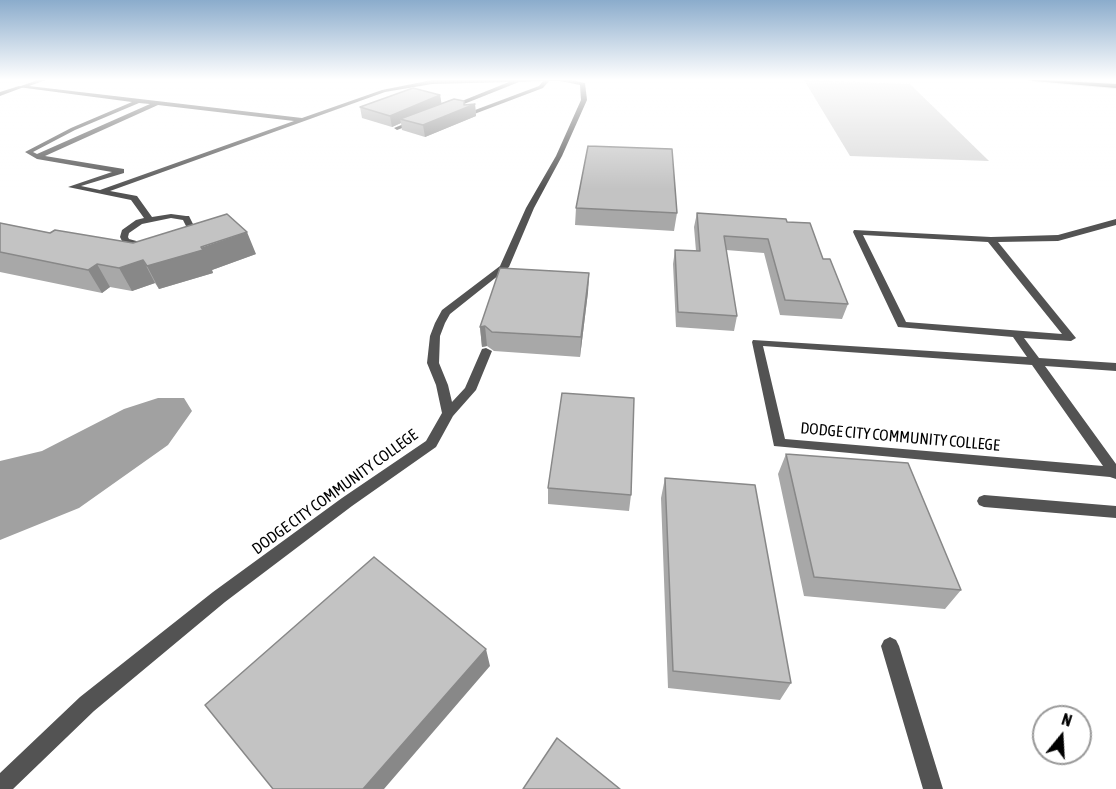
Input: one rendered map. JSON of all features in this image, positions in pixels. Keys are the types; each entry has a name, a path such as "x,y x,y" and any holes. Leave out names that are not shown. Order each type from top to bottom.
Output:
{"street":[{"path":"104,116 28,152 37,157 121,171 72,187 134,198 149,219"},
{"path":"37,157 129,116"},
{"path":"262,116 305,121"},
{"path":"101,192 319,116"},
{"path":"398,128 429,116"},
{"path":"448,413 442,385 433,363 435,336 440,322 446,312 504,267 530,208 559,156 577,116"},
{"path":"180,216 186,218 190,226 180,235 162,242 140,245 126,241 125,232 149,219 180,216"},
{"path":"991,240 1071,338 902,325 857,232 991,240 1058,238 1116,222"},
{"path":"1016,334 1036,362"},
{"name":"DODGE CITY COMMUNITY COLLEGE","path":"1115,472 779,443 757,342 1116,367"},
{"name":"DODGE CITY COMMUNITY COLLEGE","path":"0,787 87,704 210,604 346,502 431,444 448,413 470,390 486,351"},
{"name":"DODGE CITY COMMUNITY COLLEGE","path":"1036,362 1115,472"},
{"path":"984,501 1116,512"},
{"path":"890,646 933,789"}],"shaded area":[{"path":"826,116 943,116 989,161 850,156"},
{"path":"158,398 184,398 192,411 168,445 79,508 0,540 0,461 42,451 124,409"}],"building":[{"path":"409,116 446,116 423,125 400,119"},
{"path":"588,146 672,149 677,213 576,208"},
{"path":"697,213 786,219 787,222 810,223 823,259 830,259 848,304 785,300 768,239 724,236 737,316 678,312 675,250 700,251"},
{"path":"227,214 247,232 201,247 203,250 147,266 143,260 119,268 97,264 88,270 0,252 0,223 50,233 55,230 133,243"},
{"path":"500,268 589,273 581,337 492,332 485,326 480,327"},
{"path":"562,393 634,398 631,495 548,488"},
{"path":"786,454 908,463 961,590 814,577"},
{"path":"665,478 755,485 791,683 673,671"},
{"path":"374,557 486,649 363,789 273,789 205,705"},
{"path":"557,738 620,789 523,789"}]}
